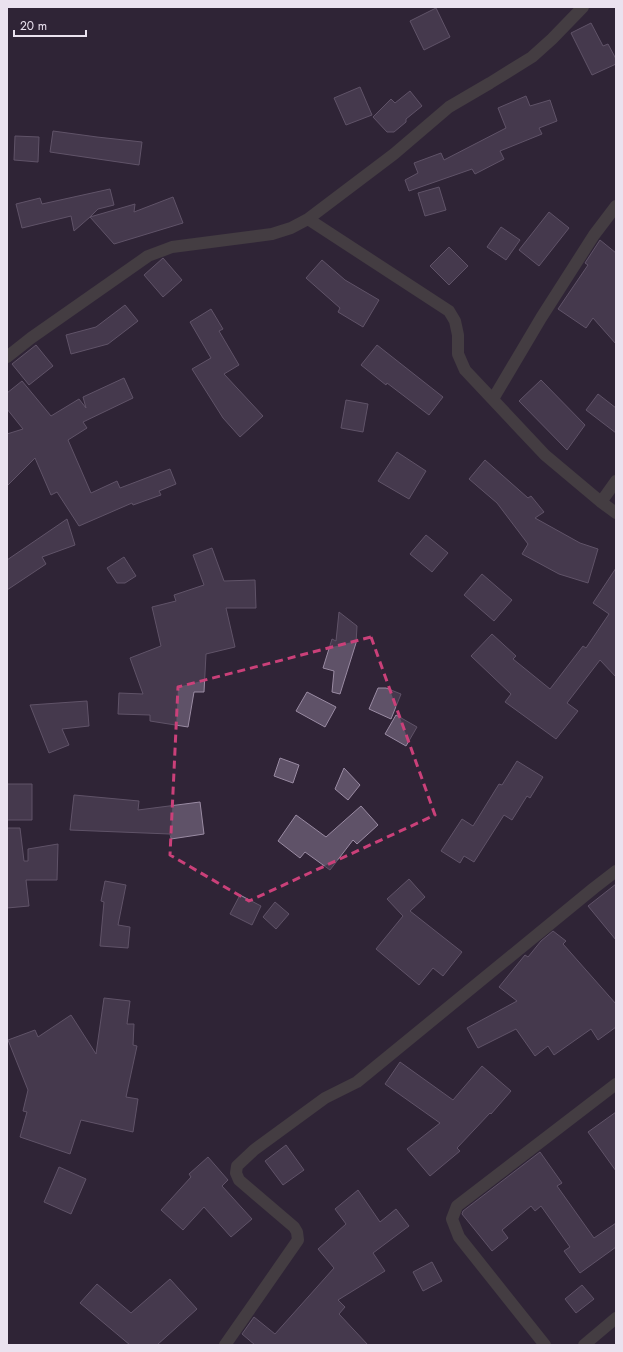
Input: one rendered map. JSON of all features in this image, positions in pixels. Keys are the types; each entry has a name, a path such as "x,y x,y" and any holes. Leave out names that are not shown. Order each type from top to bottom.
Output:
{"street":[{"path":"7,358 30,338 148,256 172,247 272,234 291,228 308,219 394,154 449,107 532,57 552,40 584,7"},
{"path":"493,399 541,318 594,234 616,206"},
{"path":"308,219 449,311 455,321 458,335 458,354 465,370 546,455 601,502 616,512"},
{"path":"601,502 616,481"},
{"path":"225,1345 298,1240 298,1232 294,1227 239,1180 236,1173 236,1166 254,1150 325,1098 357,1082 616,871"},
{"path":"545,1345 460,1237 452,1220 456,1206 616,1084"},
{"path":"584,1345 616,1318"}],"highlighted area":[{"path":"371,637 435,815 249,901 170,855 178,687"}],"building":[{"path":"436,8 450,37 424,50 410,21"},
{"path":"591,23 603,46 608,44 616,59 616,64 592,75 571,33"},
{"path":"360,87 372,115 346,125 334,98"},
{"path":"410,91 422,106 406,119 406,122 394,132 387,132 373,117 391,99 395,103"},
{"path":"526,96 530,106 550,100 557,121 539,128 542,134 500,151 504,159 475,174 472,169 409,191 405,180 418,173 414,163 441,153 444,160 506,128 498,108"},
{"path":"53,131 142,142 139,165 50,152"},
{"path":"15,136 39,137 38,162 14,160"},
{"path":"439,187 446,210 425,216 418,193"},
{"path":"110,189 114,205 98,209 74,231 71,216 22,228 16,204 40,198 42,204"},
{"path":"173,197 183,223 114,244 90,217 135,204 134,212"},
{"path":"549,212 569,228 539,266 519,250"},
{"path":"501,227 520,240 506,260 487,247"},
{"path":"600,240 616,253 616,344 593,318 586,328 558,309 588,265 585,263"},
{"path":"449,247 468,266 449,285 430,266"},
{"path":"163,258 182,280 163,297 144,275"},
{"path":"322,260 345,280 379,300 363,327 338,312 340,308 306,278"},
{"path":"125,305 138,321 108,344 71,354 66,335 96,327"},
{"path":"211,309 223,329 219,331 239,365 224,374 263,416 240,437 223,418 192,369 211,358 190,322"},
{"path":"36,345 53,366 29,385 12,364"},
{"path":"377,345 443,397 429,415 387,383 386,385 361,365"},
{"path":"124,378 133,398 83,422 87,428 68,440 91,493 117,481 120,488 170,469 176,484 159,491 161,495 133,505 132,503 79,526 57,492 51,495 35,458 7,486 7,434 23,429 7,409 7,393 22,381 51,416 79,399 86,408 83,397"},
{"path":"541,380 585,425 567,450 519,401"},
{"path":"598,394 616,408 616,433 586,410"},
{"path":"346,400 368,404 363,432 341,428"},
{"path":"397,452 426,471 409,499 378,481"},
{"path":"485,460 528,498 531,496 544,512 535,518 580,543 598,549 588,583 559,574 522,554 528,544 497,503 469,479"},
{"path":"67,519 75,545 42,557 46,564 7,590 7,560"},
{"path":"426,535 448,553 432,572 410,554"},
{"path":"212,548 224,581 255,580 256,608 226,608 235,647 206,654 204,692 194,692 188,727 150,721 150,715 118,714 119,693 143,694 130,658 161,646 152,607 176,601 174,595 204,585 193,555"},
{"path":"124,557 136,576 125,583 117,583 107,568"},
{"path":"616,568 616,677 600,660 567,703 578,711 556,739 505,702 511,694 471,656 492,634 516,656 513,659 550,689 583,646 586,648 609,614 593,603"},
{"path":"482,574 512,600 494,621 464,595"},
{"path":"339,612 357,626 356,643 340,694 332,692 334,671 323,668 332,639 336,641"},
{"path":"378,688 386,688 401,694 391,719 369,709"},
{"path":"307,692 336,707 325,727 296,711"},
{"path":"87,701 89,726 62,729 69,745 49,753 30,705"},
{"path":"396,715 417,727 406,746 385,734"},
{"path":"280,758 299,765 293,783 274,776"},
{"path":"517,761 543,777 530,798 527,796 512,820 504,815 474,862 464,856 460,863 441,851 462,819 473,826 499,784 502,785"},
{"path":"344,768 360,785 348,800 335,789"},
{"path":"7,784 32,784 32,820 7,820"},
{"path":"74,795 139,801 138,810 200,802 204,834 171,839 170,834 70,830"},
{"path":"361,806 378,825 357,844 353,840 330,870 305,852 300,858 278,841 296,815 326,837"},
{"path":"7,828 20,828 24,861 28,861 28,849 58,844 57,880 26,880 29,906 7,908"},
{"path":"409,879 425,897 410,911 462,952 443,976 433,968 419,985 376,949 403,916 387,899"},
{"path":"105,881 126,885 118,925 130,927 128,948 100,946 104,902 101,901"},
{"path":"616,884 616,940 588,906"},
{"path":"240,895 261,906 252,925 230,914"},
{"path":"275,902 289,914 276,929 263,917"},
{"path":"553,931 566,941 563,944 616,1004 616,1027 598,1040 591,1029 554,1055 548,1046 535,1056 516,1029 478,1048 467,1028 517,1001 499,987 525,955 528,957 541,941"},
{"path":"104,998 130,1001 127,1024 134,1024 133,1045 137,1046 126,1097 138,1099 133,1132 81,1120 70,1154 20,1137 27,1112 23,1111 28,1090 8,1040 35,1030 38,1037 71,1015 96,1054"},
{"path":"400,1062 453,1100 482,1066 511,1091 491,1114 490,1113 457,1148 460,1151 430,1176 407,1149 440,1123 385,1084"},
{"path":"616,1112 616,1171 588,1132"},
{"path":"286,1145 304,1170 283,1185 265,1161"},
{"path":"540,1152 562,1183 557,1186 594,1238 616,1223 616,1247 580,1273 564,1251 570,1247 541,1206 535,1211 531,1206 502,1230 508,1238 492,1251 462,1214 463,1211"},
{"path":"208,1157 228,1180 222,1186 252,1219 231,1237 204,1207 183,1230 161,1210 191,1177 189,1174"},
{"path":"59,1167 86,1179 71,1214 44,1202"},
{"path":"358,1190 380,1222 396,1209 409,1226 373,1253 385,1271 338,1300 345,1307 339,1314 368,1345 255,1345 242,1334 254,1317 275,1334 334,1268 318,1249 346,1224 335,1209"},
{"path":"432,1262 442,1281 423,1291 413,1272"},
{"path":"170,1279 197,1309 157,1345 130,1345 80,1303 97,1284 131,1313"},
{"path":"582,1285 594,1299 576,1313 565,1299"}]}
